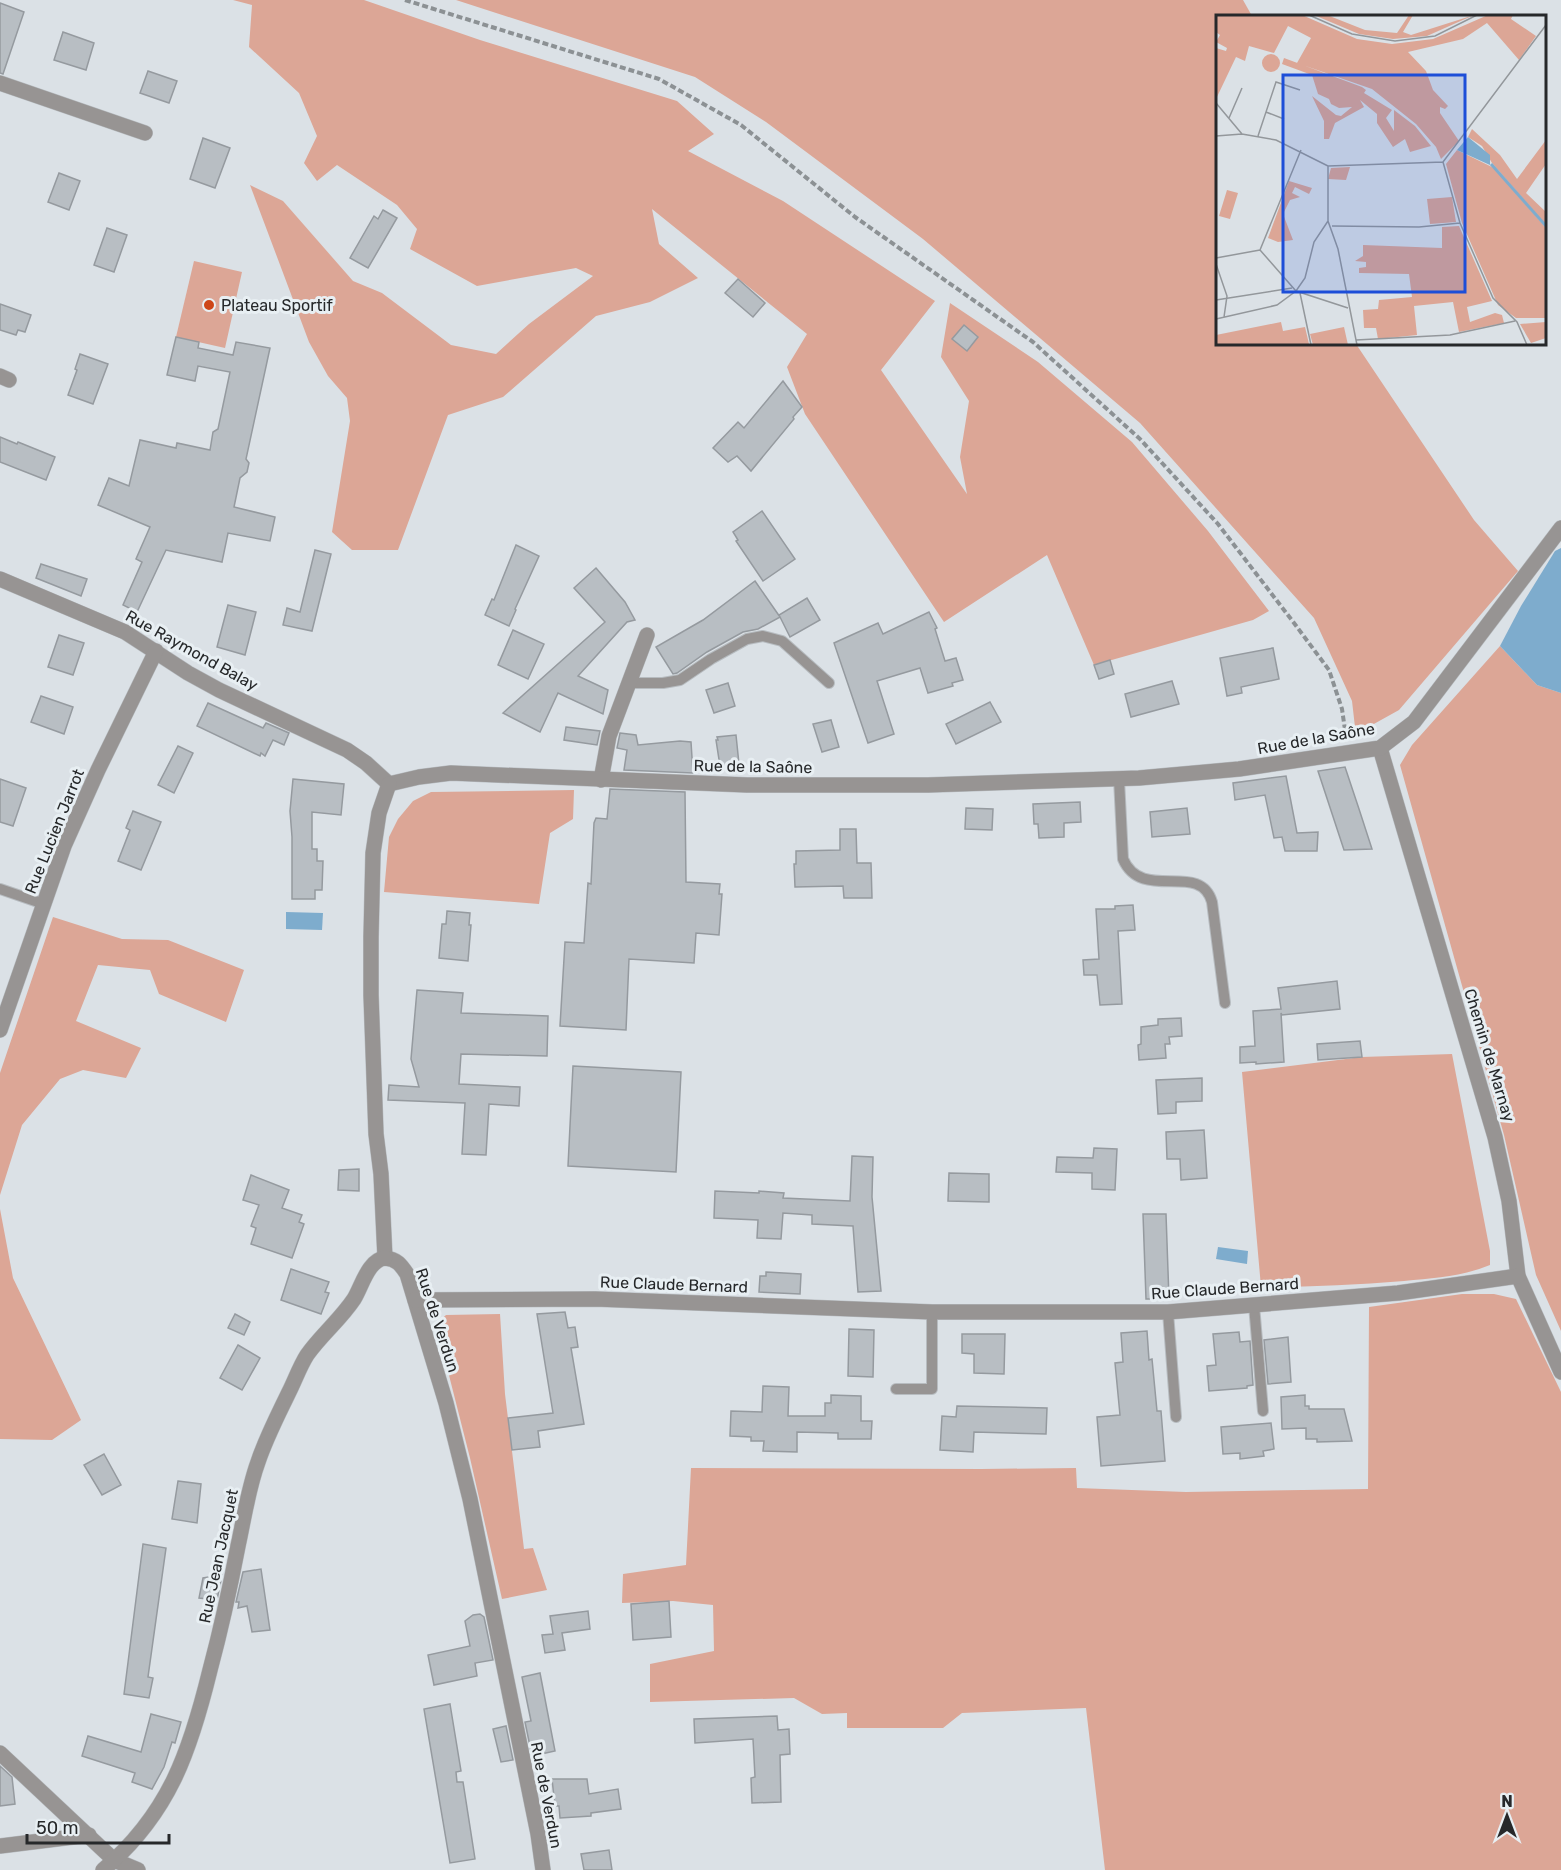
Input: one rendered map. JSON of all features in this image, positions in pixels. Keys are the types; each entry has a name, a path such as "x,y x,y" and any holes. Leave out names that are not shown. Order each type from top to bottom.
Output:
{"street":[{"path":"0,83 145,132"},
{"name":"Rue de la Saône","path":"389,784 451,773 747,785 894,785 1119,779 1239,769 1380,748 1414,722 1561,528"},
{"name":"Rue Raymond Balay","path":"0,579 125,632 188,673 219,690 347,750 366,763 389,784"},
{"path":"601,780 609,736 647,635"},
{"name":"Rue Lucien Jarrot","path":"0,1030 64,846 156,651"},
{"name":"Chemin de Marnay","path":"1380,748 1496,1137 1509,1201 1518,1276 1561,1372"},
{"path":"386,1258 376,1134 371,948 374,853 379,813 389,784"},
{"name":"Rue de Verdun","path":"386,1258 400,1263 407,1274 446,1403 470,1499 538,1834 543,1870"},
{"name":"Rue Jean Jacquet","path":"109,1865 143,1830 160,1805 176,1777 189,1746 223,1622 249,1493 266,1442 306,1356 355,1298 373,1265 386,1258"},
{"name":"Rue Claude Bernard","path":"415,1300 595,1299 932,1312 1168,1312 1398,1293 1518,1276"},
{"path":"0,1753 89,1835 109,1865 138,1870"},
{"path":"0,1846 89,1835"}],"lane":[{"path":"628,683 663,683 680,680 747,639 763,636 782,641 829,683"},
{"path":"1119,779 1124,859 1127,868 1132,873 1153,882 1186,881 1199,885 1209,892 1225,1003"},
{"path":"0,889 44,904"},
{"path":"1254,1305 1263,1411"},
{"path":"896,1389 932,1389 932,1312"},
{"path":"1168,1312 1176,1417"}],"path":[{"path":"405,0 659,80 741,125 855,218 1033,342 1140,440 1218,524 1294,623 1329,670 1342,709 1348,753"}],"shaded area":[{"path":"233,0 364,0 480,40 677,101 714,134 688,151 783,201 935,301 881,370 967,494 960,457 969,401 941,357 950,303 1038,362 1132,442 1208,531 1269,611 1253,620 1094,665 1047,555 944,622 805,414 787,367 807,334 652,209 659,244 698,278 650,302 596,316 503,397 448,415 398,550 352,550 332,532 350,421 347,398 328,376 309,342 250,185 283,201 353,281 382,293 451,345 496,354 529,324 593,276 576,268 477,286 410,249 417,229 397,205 337,165 317,181 304,163 317,136 299,93 249,47 252,5"},
{"path":"456,0 1243,0 1251,15 1216,15 1216,345 1357,345 1474,520 1518,571 1399,710 1372,725 1355,727 1352,701 1314,618 1140,423 923,239 766,122 695,77"},
{"name":"Plateau Sportif","path":"194,261 242,272 225,348 176,337"},
{"path":"1500,646 1537,685 1561,693 1561,1331 1536,1275 1504,1135 1400,765 1412,745"},
{"path":"574,790 573,819 550,833 539,904 384,892 389,837 398,819 413,801 431,792"},
{"path":"53,917 122,939 168,940 244,970 226,1022 159,994 150,970 98,965 76,1021 141,1048 126,1078 83,1070 60,1079 22,1125 0,1195 0,1073"},
{"path":"1452,1054 1490,1251 1490,1265 1458,1275 1426,1279 1350,1285 1261,1287 1242,1072 1362,1057"},
{"path":"0,1209 13,1278 81,1420 52,1440 0,1439"},
{"path":"1462,1294 1494,1294 1516,1299 1561,1392 1561,1870 1105,1870 1086,1708 962,1713 943,1728 847,1728 847,1713 822,1714 794,1698 650,1702 650,1664 714,1651 713,1605 673,1601 622,1603 623,1574 686,1565 691,1468 1076,1468 1077,1488 1186,1492 1368,1489 1369,1307"},
{"path":"500,1314 505,1394 524,1549 533,1548 547,1590 502,1599 436,1324 446,1315"}],"water":[{"path":"1561,548 1561,693 1537,685 1500,646 1521,606 1555,551"},
{"path":"286,912 323,913 322,930 286,929"},
{"path":"1218,1247 1248,1251 1247,1264 1216,1259"}],"building":[{"path":"0,3 24,12 3,74 0,73"},
{"path":"63,32 94,43 86,70 54,60"},
{"path":"148,71 177,81 169,103 140,93"},
{"path":"203,138 230,148 215,188 190,179"},
{"path":"59,173 80,181 69,210 48,202"},
{"path":"383,210 397,218 368,268 350,258 374,216 378,219"},
{"path":"107,228 127,235 114,272 94,265"},
{"path":"738,279 765,303 753,317 725,293"},
{"path":"0,304 31,315 25,332 18,330 16,335 0,330"},
{"path":"964,325 978,337 967,351 952,339"},
{"path":"176,337 199,342 198,348 233,355 236,342 270,348 246,459 249,463 247,472 240,478 234,507 275,517 270,541 228,533 222,562 166,550 137,612 123,605 142,562 136,559 150,527 98,505 109,478 129,486 140,440 176,448 177,443 210,450 213,432 218,429 230,372 198,366 195,381 167,375"},
{"path":"80,354 108,364 93,404 68,395"},
{"path":"783,381 802,407 793,417 794,419 751,471 737,456 728,462 713,448 738,422 744,428"},
{"path":"0,437 55,457 46,480 0,462"},
{"path":"762,511 795,559 763,581 736,541 738,540 733,532"},
{"path":"516,545 539,556 509,626 485,615 492,599 494,600"},
{"path":"315,550 331,554 312,631 283,625 287,608 300,612"},
{"path":"41,564 87,579 81,596 36,578"},
{"path":"596,568 625,602 635,620 627,622 578,676 608,690 603,714 558,693 540,732 503,713 605,622 574,588"},
{"path":"755,581 780,617 758,629 743,632 673,674 656,647 703,620"},
{"path":"807,598 820,620 790,637 779,615"},
{"path":"228,605 256,612 245,655 217,647"},
{"path":"929,612 937,628 935,629 945,661 956,658 963,680 952,683 953,686 928,693 920,668 877,681 894,734 868,743 834,643 878,623 883,634"},
{"path":"513,630 544,644 528,679 498,665"},
{"path":"59,635 84,643 73,675 48,667"},
{"path":"1273,648 1279,679 1241,687 1242,693 1227,696 1220,658"},
{"path":"1110,660 1114,674 1099,679 1094,665"},
{"path":"1172,681 1179,704 1131,717 1125,694"},
{"path":"728,683 735,706 714,713 706,690"},
{"path":"41,696 73,707 64,734 31,722"},
{"path":"990,702 1001,722 956,744 946,724"},
{"path":"208,703 263,728 266,723 289,733 284,745 273,740 265,756 261,753 260,756 197,726"},
{"path":"831,720 839,747 822,752 813,724"},
{"path":"566,727 600,731 597,745 564,740"},
{"path":"620,733 636,735 638,745 691,742 693,773 624,770 627,750 617,748"},
{"path":"736,735 739,764 720,766 717,737"},
{"path":"178,746 193,753 174,793 158,785"},
{"path":"1345,767 1372,849 1344,850 1318,771"},
{"path":"1286,776 1297,833 1318,832 1317,851 1285,851 1282,837 1274,838 1265,795 1235,800 1233,783"},
{"path":"0,779 26,788 13,826 0,822"},
{"path":"293,779 344,784 341,815 312,812 312,849 317,849 317,861 323,861 322,890 315,890 315,899 292,899 290,811"},
{"path":"610,789 685,792 686,882 720,884 719,894 722,894 719,935 696,933 694,963 629,959 626,1030 560,1026 565,942 584,943 588,883 591,884 594,823 596,818 607,819"},
{"path":"1080,802 1081,822 1064,823 1064,837 1039,838 1038,824 1034,824 1033,804"},
{"path":"966,808 993,809 992,830 965,829"},
{"path":"1187,808 1190,834 1152,837 1150,812"},
{"path":"133,811 161,822 141,870 118,861 130,830 126,828"},
{"path":"840,829 856,829 857,863 871,863 872,898 844,898 843,886 795,887 796,851 840,850"},
{"path":"1133,905 1135,930 1118,931 1122,1004 1100,1005 1097,975 1084,975 1083,960 1099,959 1096,909 1115,909 1115,906"},
{"path":"447,911 470,913 468,961 439,958 442,924 446,924"},
{"path":"1337,981 1340,1009 1282,1015 1281,1013 1284,1062 1240,1063 1240,1047 1255,1046 1253,1011 1281,1009 1278,988"},
{"path":"417,990 463,993 461,1013 548,1016 547,1056 461,1054 459,1084 520,1087 519,1106 489,1104 486,1155 462,1154 465,1103 388,1100 389,1085 419,1087 411,1059"},
{"path":"1181,1018 1182,1036 1169,1037 1170,1044 1165,1044 1166,1058 1139,1060 1138,1045 1141,1044 1141,1027 1158,1025 1158,1019"},
{"path":"1360,1041 1362,1057 1318,1060 1317,1044"},
{"path":"573,1066 681,1072 676,1172 568,1166"},
{"path":"1202,1078 1202,1101 1176,1102 1176,1113 1158,1114 1156,1080"},
{"path":"1204,1130 1207,1178 1181,1180 1180,1159 1167,1159 1166,1132"},
{"path":"1094,1148 1117,1149 1115,1190 1092,1189 1092,1173 1056,1172 1057,1157 1093,1158"},
{"path":"852,1156 873,1157 872,1197 881,1291 858,1292 853,1226 812,1224 812,1215 783,1213 781,1239 757,1238 758,1220 714,1218 715,1191 759,1193 759,1191 784,1193 783,1198 850,1201"},
{"path":"359,1169 359,1191 338,1190 339,1170"},
{"path":"949,1173 989,1174 989,1202 948,1201"},
{"path":"251,1175 289,1190 282,1208 302,1215 299,1222 304,1224 292,1258 251,1244 256,1228 251,1226 259,1205 243,1200"},
{"path":"1143,1214 1166,1214 1169,1299 1146,1299"},
{"path":"291,1269 329,1282 325,1292 329,1293 321,1314 281,1300"},
{"path":"766,1272 801,1274 800,1294 759,1292 760,1276 766,1276"},
{"path":"565,1312 568,1328 575,1327 578,1347 571,1348 584,1424 538,1431 540,1447 512,1450 508,1418 553,1413 537,1314"},
{"path":"235,1314 250,1322 244,1335 228,1328"},
{"path":"849,1329 874,1330 873,1377 848,1376"},
{"path":"1147,1331 1157,1411 1161,1411 1165,1461 1101,1466 1097,1417 1120,1415 1115,1363 1123,1362 1121,1333"},
{"path":"1239,1332 1240,1342 1250,1341 1253,1385 1247,1388 1209,1391 1207,1366 1216,1365 1213,1334"},
{"path":"962,1334 1005,1334 1004,1374 974,1373 974,1354 962,1353"},
{"path":"1288,1337 1291,1382 1268,1384 1264,1340"},
{"path":"238,1345 260,1358 242,1390 220,1378"},
{"path":"763,1386 789,1387 788,1416 825,1416 825,1403 831,1403 831,1395 861,1396 861,1421 872,1421 871,1439 838,1439 838,1433 797,1432 797,1452 763,1451 764,1441 751,1441 751,1437 730,1436 731,1411 762,1412"},
{"path":"1305,1395 1305,1406 1309,1406 1309,1409 1344,1409 1352,1441 1317,1442 1317,1439 1306,1439 1306,1428 1282,1429 1281,1397"},
{"path":"957,1406 1047,1408 1046,1434 974,1432 973,1452 940,1450 942,1416 956,1417"},
{"path":"1271,1423 1274,1449 1263,1451 1264,1456 1240,1459 1240,1453 1223,1454 1221,1427"},
{"path":"104,1454 121,1485 102,1495 84,1465"},
{"path":"178,1481 201,1484 197,1523 172,1519"},
{"path":"143,1544 166,1548 148,1677 153,1678 149,1698 124,1694"},
{"path":"261,1569 270,1630 252,1632 247,1606 238,1608 239,1602 236,1602 243,1572"},
{"path":"222,1575 217,1600 199,1598 203,1578"},
{"path":"669,1601 671,1637 633,1640 631,1604"},
{"path":"588,1611 590,1629 562,1633 565,1650 545,1653 542,1635 553,1634 550,1616"},
{"path":"480,1614 484,1617 493,1660 475,1663 477,1676 434,1685 428,1655 470,1646 465,1621 473,1615"},
{"path":"540,1673 555,1751 532,1756 525,1722 531,1721 522,1677"},
{"path":"450,1704 461,1771 456,1772 457,1782 463,1782 475,1859 450,1863 424,1709"},
{"path":"151,1714 181,1722 175,1743 172,1742 164,1767 152,1789 132,1782 135,1773 82,1756 88,1736 141,1752"},
{"path":"777,1716 778,1730 789,1729 790,1754 780,1755 781,1802 752,1803 751,1778 755,1777 753,1739 695,1743 694,1719"},
{"path":"506,1726 513,1760 501,1762 493,1729"},
{"path":"0,1766 12,1777 15,1804 0,1806"},
{"path":"552,1779 587,1779 589,1794 618,1789 621,1809 591,1813 591,1816 560,1818 559,1806 555,1806"},
{"path":"609,1850 612,1870 584,1870 581,1854"}],"place":[{"name":"Plateau Sportif","path":"209,305"}]}
